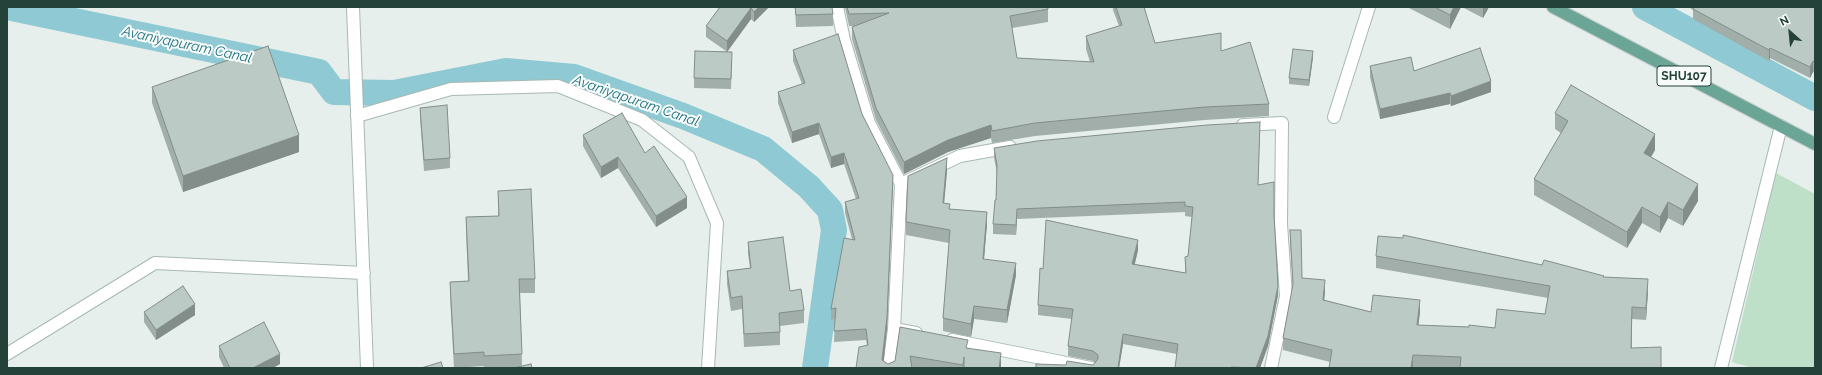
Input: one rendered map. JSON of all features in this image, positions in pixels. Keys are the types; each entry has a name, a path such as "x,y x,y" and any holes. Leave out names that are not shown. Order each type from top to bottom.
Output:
{"main road":[{"name":"SHU107","path":"1553,7 1815,144"}],"street":[{"path":"353,7 367,368"},
{"path":"837,7 844,40 869,123 901,184 894,329 889,368"},
{"path":"1334,117 1369,7"},
{"path":"357,116 452,89 558,86 642,120 688,157 717,224 708,368"},
{"path":"1229,126 1282,123 1281,224 1286,296 1271,368"},
{"path":"1720,368 1781,126"},
{"path":"901,184 960,156 1021,146"},
{"path":"7,354 155,263 364,273"},
{"path":"894,329 924,335"},
{"path":"940,338 1091,368"}],"green space":[{"path":"1776,173 1815,194 1815,368 1753,368 1732,362"}],"building":[{"path":"720,7 759,7 754,12 751,8 727,41 706,26"},
{"path":"795,7 832,7 833,14 796,15"},
{"path":"847,7 1048,7 1048,9 1010,16 1017,58 1094,62 1086,36 1122,25 1116,7 1144,7 1155,43 1221,33 1221,51 1250,42 1269,104 1205,107 1035,123 992,131 991,125 948,140 904,162 876,108 852,27 889,13 849,14"},
{"path":"1435,7 1454,7 1450,15"},
{"path":"1694,7 1815,7 1815,62 1813,61 1810,67 1770,48 1769,50 1693,9"},
{"path":"838,34 862,114 893,175 887,317 882,360 888,364 895,361 900,327 968,340 966,348 1001,353 999,368 964,368 964,357 963,365 910,356 912,368 856,368 859,347 868,345 866,329 834,331 836,308 831,309 844,238 855,240 845,202 859,198 844,153 831,157 819,123 792,132 778,92 805,83 793,50"},
{"path":"268,46 299,135 183,176 152,87"},
{"path":"1480,48 1491,81 1451,96 1450,93 1380,109 1370,66 1411,57 1414,71"},
{"path":"1293,49 1313,51 1309,80 1289,78"},
{"path":"695,51 732,52 731,79 694,78"},
{"path":"1571,85 1655,134 1644,153 1698,184 1683,210 1668,202 1660,217 1642,207 1627,232 1534,179 1568,121 1555,113"},
{"path":"447,105 450,158 424,160 420,108"},
{"path":"622,113 645,153 654,146 687,197 656,216 618,157 601,167 583,135"},
{"path":"1260,122 1258,185 1274,182 1274,215 1278,286 1268,336 1256,368 1175,368 1178,344 1123,334 1118,368 1036,368 1036,364 1066,365 1067,361 1093,365 1098,359 1098,355 1093,351 1068,346 1073,309 1038,305 1040,268 1043,269 1046,220 1138,240 1132,264 1186,273 1185,257 1188,256 1193,207 1185,206 1185,202 1017,209 1016,225 993,224 996,200 997,165 994,148 1037,141 1207,125"},
{"path":"947,158 943,203 950,204 949,209 987,212 983,259 1016,263 1007,310 974,306 971,324 943,318 950,230 906,222 908,176"},
{"path":"531,189 535,279 519,279 522,354 484,356 484,352 454,354 450,282 469,281 466,217 499,216 498,191"},
{"path":"1290,230 1301,230 1302,278 1325,280 1323,300 1371,312 1373,295 1420,300 1417,325 1469,327 1469,325 1495,328 1497,309 1545,314 1550,286 1376,256 1378,236 1403,238 1403,235 1542,265 1544,260 1604,276 1603,277 1648,279 1646,308 1632,307 1631,348 1661,347 1661,368 1460,368 1461,357 1413,355 1411,368 1329,368 1332,350 1283,338 1293,284"},
{"path":"783,237 790,291 801,289 804,310 779,313 780,332 744,334 742,296 731,298 727,271 751,268 748,242"},
{"path":"183,286 195,304 156,330 144,312"},
{"path":"264,322 280,354 253,368 230,368 219,346"},
{"path":"441,362 443,368 421,368"},
{"path":"531,364 532,368 513,368"}],"waterway":[{"name":"Avaniyapuram Canal","path":"7,7 319,72 334,92 394,93 506,71 574,77 683,116 763,149 809,187 830,210 834,230 815,368"},
{"path":"1645,7 1815,98"}]}
